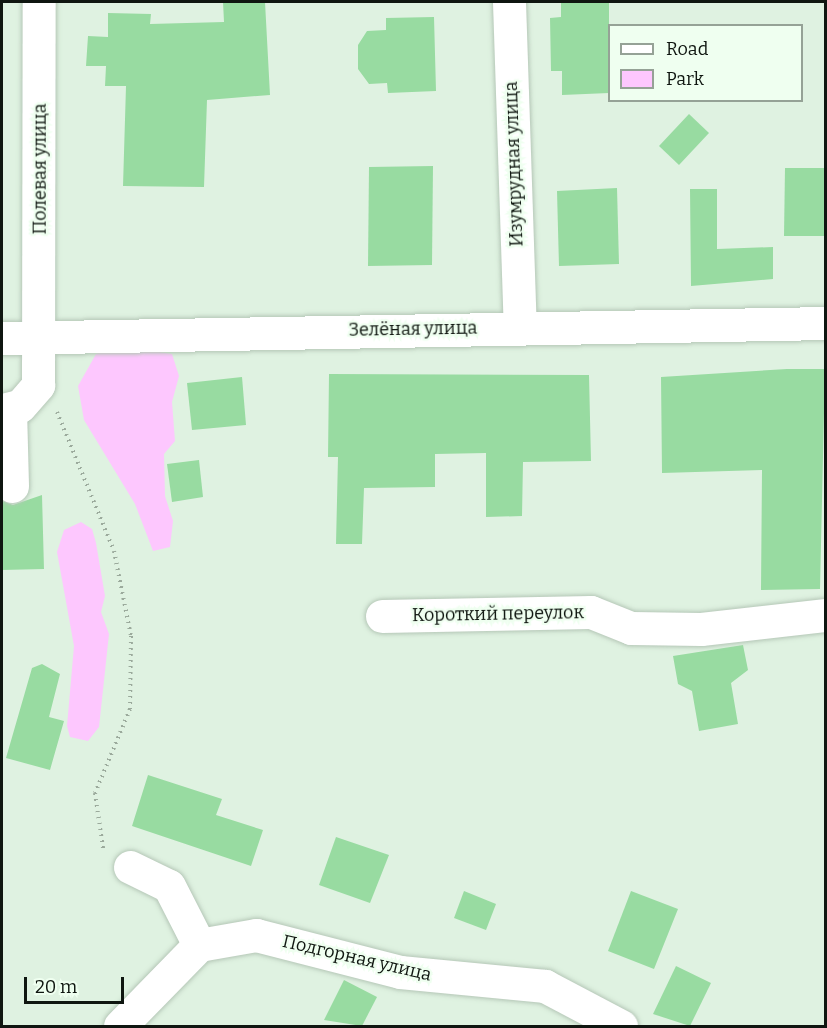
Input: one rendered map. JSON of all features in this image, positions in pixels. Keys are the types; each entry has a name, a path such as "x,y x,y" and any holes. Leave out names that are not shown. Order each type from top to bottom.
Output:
{"street":[{"name":"Полевая улица","path":"38,385 41,338 39,2"},
{"name":"Изумрудная улица","path":"508,2 520,327"},
{"name":"Зелёная улица","path":"2,338 825,323"},
{"path":"12,486 6,410 30,398 38,385"},
{"name":"Короткий переулок","path":"382,616 591,612 631,628 700,629 825,615"},
{"path":"120,1026 199,945 169,886 130,867"},
{"name":"Подгорная улица","path":"199,945 256,935 400,972 545,986 621,1026"}],"path":[{"path":"38,385 66,433 118,571 131,636 130,709 95,793 95,822 109,858 130,867"}],"green space":[{"path":"121,346 172,354 179,376 172,402 175,441 164,454 165,496 173,521 170,547 153,551 135,504 84,420 78,386 96,354"},
{"path":"81,522 92,529 96,543 105,596 101,612 109,634 99,727 88,741 70,737 67,726 74,646 57,552 64,530"}],"building":[{"path":"223,2 265,2 270,95 207,100 204,187 123,186 126,86 105,86 106,66 86,66 88,36 108,37 108,13 151,14 150,24 224,22"},
{"path":"561,2 609,2 608,93 562,95 562,71 551,71 550,18 561,17"},
{"path":"434,17 436,91 388,93 387,83 369,84 358,69 358,45 367,31 386,30 386,18"},
{"path":"689,114 709,133 679,165 659,146"},
{"path":"433,166 432,265 368,266 369,167"},
{"path":"785,168 825,168 825,236 784,236"},
{"path":"617,188 619,264 559,266 557,191"},
{"path":"690,189 717,189 717,249 773,247 773,279 691,286"},
{"path":"787,369 825,369 820,589 761,590 762,470 662,473 661,377"},
{"path":"329,374 589,375 591,461 523,462 522,516 486,517 486,453 435,454 435,487 364,488 362,544 336,544 338,457 328,457"},
{"path":"242,377 246,425 192,430 187,383"},
{"path":"199,460 203,497 172,502 167,464"},
{"path":"42,495 44,569 2,570 2,501 13,505"},
{"path":"743,645 748,670 731,683 738,724 699,731 692,691 678,684 673,656"},
{"path":"42,664 60,674 49,717 64,721 50,770 6,758 32,668"},
{"path":"148,775 222,799 216,815 263,830 251,866 132,826"},
{"path":"336,837 389,855 370,903 319,885"},
{"path":"464,891 496,904 486,930 454,918"},
{"path":"631,891 678,909 654,969 608,951"},
{"path":"676,966 711,983 690,1026 653,1014"},
{"path":"344,980 377,997 362,1026 324,1020"}]}
